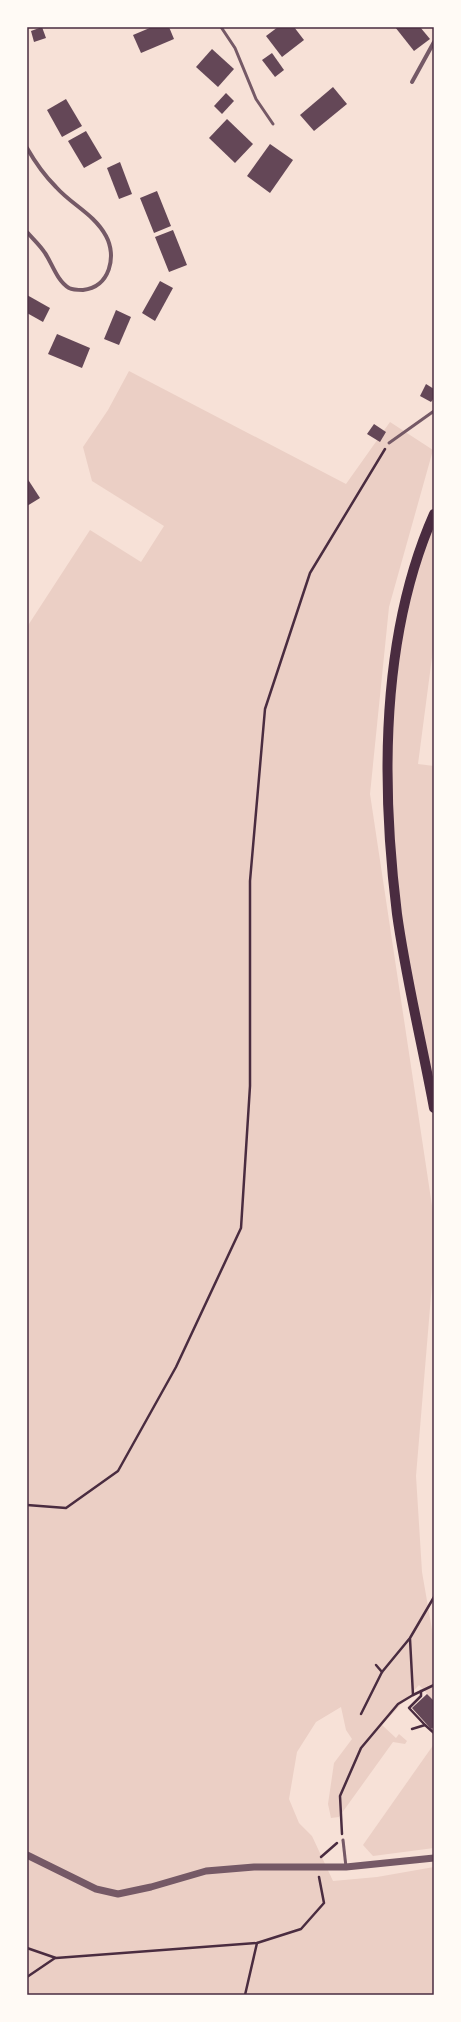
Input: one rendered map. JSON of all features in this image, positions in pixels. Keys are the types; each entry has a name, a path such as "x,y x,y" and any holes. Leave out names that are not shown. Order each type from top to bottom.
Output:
{"main road":[{"path":"434,514 406,593 391,687 388,810 398,914 434,1108"}],"street":[{"path":"412,82 434,42"},
{"path":"27,148 56,188 92,216 107,237 111,252 111,264 108,274 99,284 89,289 79,290 69,288 61,280 44,252 27,232"},
{"path":"27,1855 96,1889 118,1894 151,1887 206,1871 254,1867 346,1867 434,1858"}],"lane":[{"path":"222,27 235,48 256,99 273,124"},
{"path":"389,443 434,411"},
{"path":"343,1840 346,1867"}],"path":[{"path":"27,1505 66,1508 118,1471 176,1367 241,1228 250,1086 250,881 265,709 310,573 389,443"},
{"path":"361,1714 382,1672 410,1638 434,1597"},
{"path":"410,1638 413,1694"},
{"path":"376,1665 382,1672"},
{"path":"27,1948 56,1958 257,1942 301,1928 324,1903 317,1867 322,1853 343,1840 340,1796 361,1748 398,1704 413,1694 434,1685"},
{"path":"421,1691 421,1696 409,1708 434,1733"},
{"path":"412,1729 425,1725"},
{"path":"245,1995 257,1942"},
{"path":"27,1977 56,1958"}],"shaded area":[{"path":"129,371 346,484 390,422 433,450 389,607 370,794 434,1219 434,1260 416,1476 422,1572 434,1641 434,1701 419,1685 382,1725 396,1738 399,1734 407,1741 405,1744 393,1742 339,1817 331,1818 328,1804 334,1763 352,1739 346,1730 341,1707 316,1722 297,1752 289,1799 299,1823 312,1836 333,1881 377,1877 434,1867 434,1995 27,1995 27,627 90,530 141,562 164,526 92,481 83,447 108,410"},
{"path":"434,517 434,642 418,764 434,766 434,1112 397,915 389,757 406,593"},
{"path":"434,1744 434,1848 373,1856 363,1845"}],"building":[{"path":"42,27 46,38 34,42 31,31"},
{"path":"152,27 169,27 174,39 141,53 133,35"},
{"path":"278,27 294,27 304,40 282,57 266,36"},
{"path":"395,27 420,27 430,39 414,51"},
{"path":"212,49 234,69 218,87 196,67"},
{"path":"272,53 284,70 275,77 262,60"},
{"path":"333,87 347,104 314,131 300,115"},
{"path":"226,93 234,101 222,114 214,106"},
{"path":"66,99 82,126 62,137 47,110"},
{"path":"227,119 253,144 235,163 209,138"},
{"path":"86,131 102,158 84,168 68,141"},
{"path":"270,144 293,160 270,193 247,176"},
{"path":"120,162 132,194 119,199 107,168"},
{"path":"157,191 171,226 154,233 140,198"},
{"path":"173,230 187,265 169,272 155,237"},
{"path":"160,281 173,288 155,321 142,313"},
{"path":"27,295 50,308 43,322 27,313"},
{"path":"116,310 131,317 119,345 104,339"},
{"path":"57,334 90,348 82,368 48,354"},
{"path":"426,384 434,389 434,398 431,402 420,396"},
{"path":"374,424 386,432 380,442 367,434"},
{"path":"27,478 40,498 27,506"},
{"path":"427,1694 434,1701 434,1727 431,1729 412,1708"}]}
